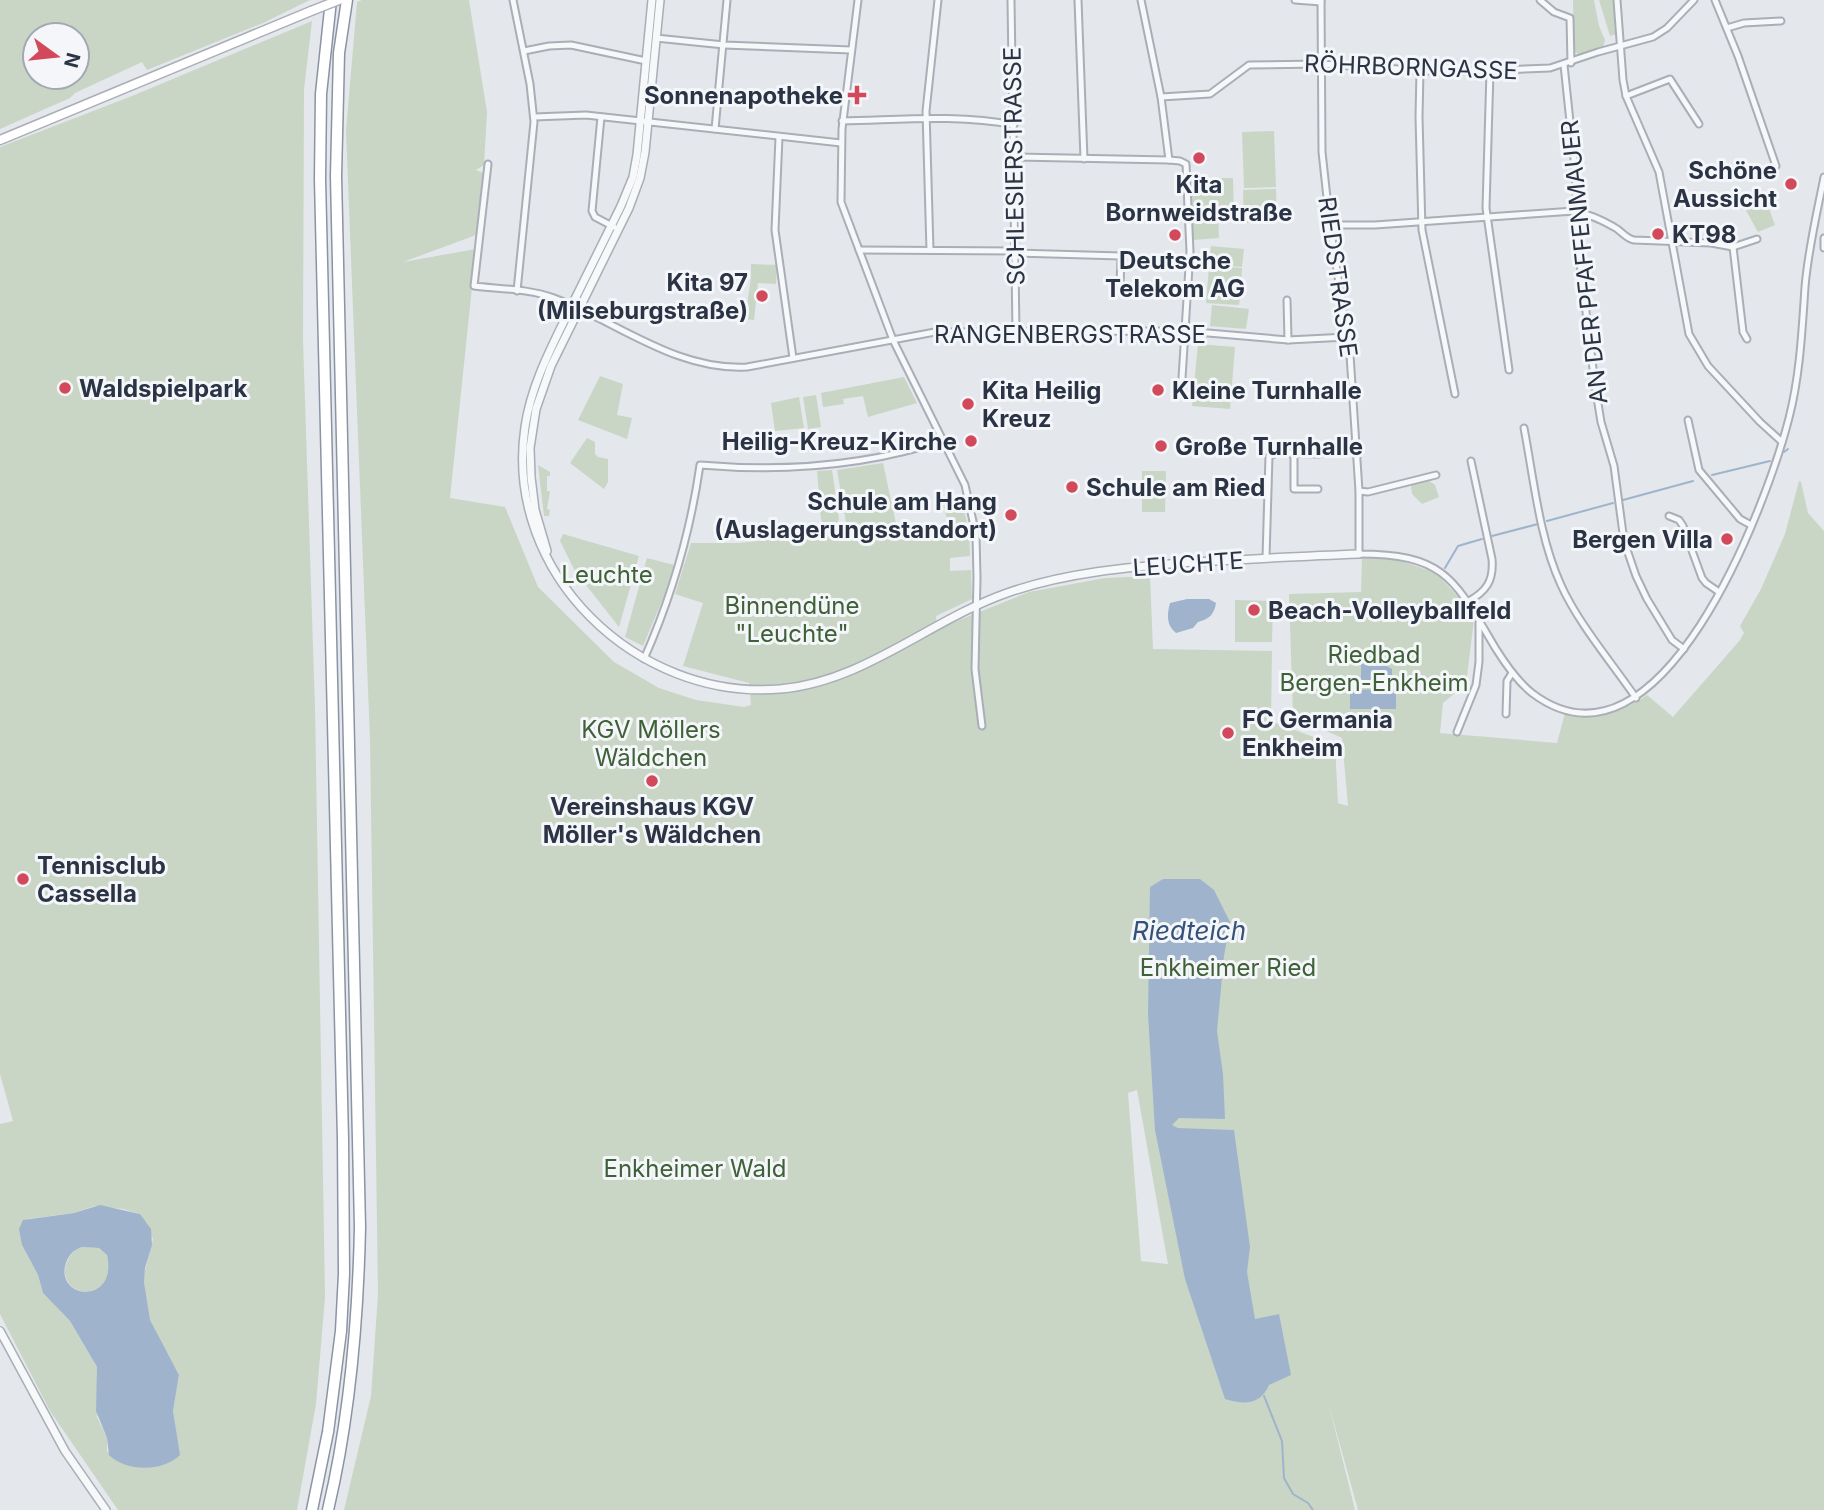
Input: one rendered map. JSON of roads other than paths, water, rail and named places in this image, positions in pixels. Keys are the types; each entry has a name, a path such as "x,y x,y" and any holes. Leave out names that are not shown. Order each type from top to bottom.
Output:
{"highway":[{"path":"312,1510 337,1379 344,1274 320,178 321,94 331,0"},
{"path":"328,1510 351,1382 356,1334 360,1227 336,176 339,53 347,0"}],"main road":[{"path":"0,140 339,0"}],"street":[{"path":"513,0 534,117 517,291"},
{"name":"LEUCHTE","path":"644,121 652,0"},
{"name":"LEUCHTE","path":"660,0 644,121 633,177 615,228 575,308 551,366 540,396 526,456 547,555 566,587 606,631 644,659 671,672 713,685 751,690 793,687 826,680 856,668 976,605 1038,584 1090,572 1155,565 1359,554"},
{"path":"715,129 727,0"},
{"path":"858,0 842,121 841,202 893,340 965,485 975,527 975,669 982,726"},
{"path":"929,250 926,119 939,0"},
{"name":"SCHLESIERSTRASSE","path":"1012,0 1016,332"},
{"path":"1078,0 1084,159"},
{"path":"1142,0 1161,97 1169,160"},
{"path":"1295,0 1321,1"},
{"path":"1540,0 1557,13 1570,18 1571,63"},
{"path":"1617,0 1626,96 1658,166 1684,317 1695,348 1707,366 1782,442"},
{"name":"RÖHRBORNGASSE","path":"1161,97 1210,94 1249,65 1321,64 1420,70 1541,70 1657,35 1694,0"},
{"path":"1715,0 1776,166"},
{"name":"RIEDSTRASSE","path":"1321,1 1320,128 1330,225 1347,337 1357,449 1359,554"},
{"path":"1727,28 1744,23 1781,21"},
{"path":"656,38 850,50"},
{"path":"524,51 571,45 646,61"},
{"name":"AN DER PFAFFENMAUER","path":"1563,65 1575,169 1579,255 1595,385 1601,422 1614,463 1624,541 1647,599 1672,640 1684,649"},
{"path":"1420,70 1422,220 1455,394"},
{"path":"1490,71 1487,216 1509,370"},
{"path":"1626,96 1670,79 1699,124"},
{"path":"534,117 581,115 841,143"},
{"path":"601,117 592,211 595,217 615,228"},
{"path":"842,121 962,117 1014,125"},
{"path":"779,136 775,230 793,358"},
{"path":"1015,157 1184,162 1187,168 1190,251 1181,394"},
{"name":"RANGENBERGSTRASSE","path":"488,164 474,286 548,296 675,355 701,364 740,367 935,332 1185,331 1288,340 1347,337"},
{"path":"1359,554 1396,555 1425,563 1445,576 1467,602 1512,673 1542,700 1568,710 1602,711 1636,698 1662,676 1684,649 1719,593 1751,525 1782,442 1791,408 1803,327 1806,278 1822,203 1824,177"},
{"path":"1330,225 1375,225 1577,211 1616,228 1630,240 1710,243 1732,247 1756,239"},
{"path":"1824,238 1824,248"},
{"path":"1732,247 1743,332 1747,339"},
{"path":"859,250 1121,256 1120,286"},
{"path":"1287,300 1288,340"},
{"path":"1688,420 1699,470 1740,519 1751,525"},
{"path":"1524,428 1549,552 1559,581 1573,607 1636,698"},
{"path":"644,659 670,597 687,538 699,466 760,469 825,466 906,452 944,439"},
{"path":"1266,558 1268,459 1273,453 1319,454 1334,448 1357,449"},
{"path":"1294,453 1294,489 1318,489"},
{"path":"1467,602 1479,595 1488,585 1493,565 1471,461"},
{"path":"1359,491 1368,492 1436,475"},
{"path":"1669,516 1682,524 1702,578 1719,593"},
{"path":"1457,732 1476,685 1479,620"},
{"path":"1506,714 1507,681 1512,673"},
{"path":"0,1331 65,1451 105,1510"}],"water":[{"path":"1187,599 1209,599 1216,603 1214,611 1193,628 1176,633 1168,619 1170,603"},
{"path":"1371,657 1392,669 1396,709 1350,709 1350,690 1387,689 1386,680 1361,682 1361,663"},
{"name":"Riedteich","path":"1163,879 1200,879 1214,890 1230,922 1217,1031 1225,1119 1179,1118 1172,1125 1178,1128 1234,1130 1250,1247 1247,1272 1255,1319 1279,1314 1291,1375 1269,1385 1261,1396 1251,1402 1225,1399 1185,1279 1155,1130 1148,1014 1150,887"},
{"path":"100,1205 140,1214 151,1229 152,1245 144,1282 150,1320 179,1375 173,1411 180,1455 164,1465 134,1467 116,1461 109,1455 107,1438 96,1411 97,1367 70,1321 43,1293 38,1275 22,1245 19,1229 23,1220 74,1213","holes":["82,1247 99,1248 107,1255 108,1271 104,1283 86,1292 77,1290 69,1284 65,1275 69,1257"]}],"waterway":[{"path":"1784,452 1788,449"},
{"path":"1712,475 1770,461"},
{"path":"1623,500 1693,481"},
{"path":"1547,521 1613,503"},
{"path":"1492,536 1538,524"},
{"path":"1445,568 1458,546 1482,539"},
{"path":"1264,1396 1282,1441 1284,1478 1293,1494 1308,1503 1313,1510"}],"place":[{"name":"Sonnenapotheke","path":"857,95"},
{"name":"Kita Bornweidstraße","path":"1199,158"},
{"name":"Schöne Aussicht","path":"1791,184"},
{"name":"KT98","path":"1658,234"},
{"name":"Deutsche Telekom AG","path":"1175,235"},
{"name":"Kita 97 (Milseburgstraße)","path":"762,296"},
{"name":"Waldspielpark","path":"65,388"},
{"name":"Kleine Turnhalle","path":"1158,390"},
{"name":"Kita Heilig Kreuz","path":"968,404"},
{"name":"Heilig-Kreuz-Kirche","path":"971,441"},
{"name":"Große Turnhalle","path":"1161,446"},
{"name":"Schule am Ried","path":"1072,487"},
{"name":"Schule am Hang (Auslagerungsstandort)","path":"1011,515"},
{"name":"Bergen Villa","path":"1727,539"},
{"name":"Beach-Volleyballfeld","path":"1254,610"},
{"name":"FC Germania Enkheim","path":"1228,733"},
{"name":"Vereinshaus KGV Möller's Wäldchen","path":"652,781"},
{"name":"Tennisclub Cassella","path":"23,879"}],"park label":[{"name":"Leuchte","path":"607,574"},
{"name":"Binnendüne \"Leuchte\"","path":"792,619"},
{"name":"Riedbad Bergen-Enkheim","path":"1374,668"},
{"name":"KGV Möllers Wäldchen","path":"651,743"},
{"name":"Enkheimer Ried","path":"1228,967"},
{"name":"Enkheimer Wald","path":"695,1168"}]}
